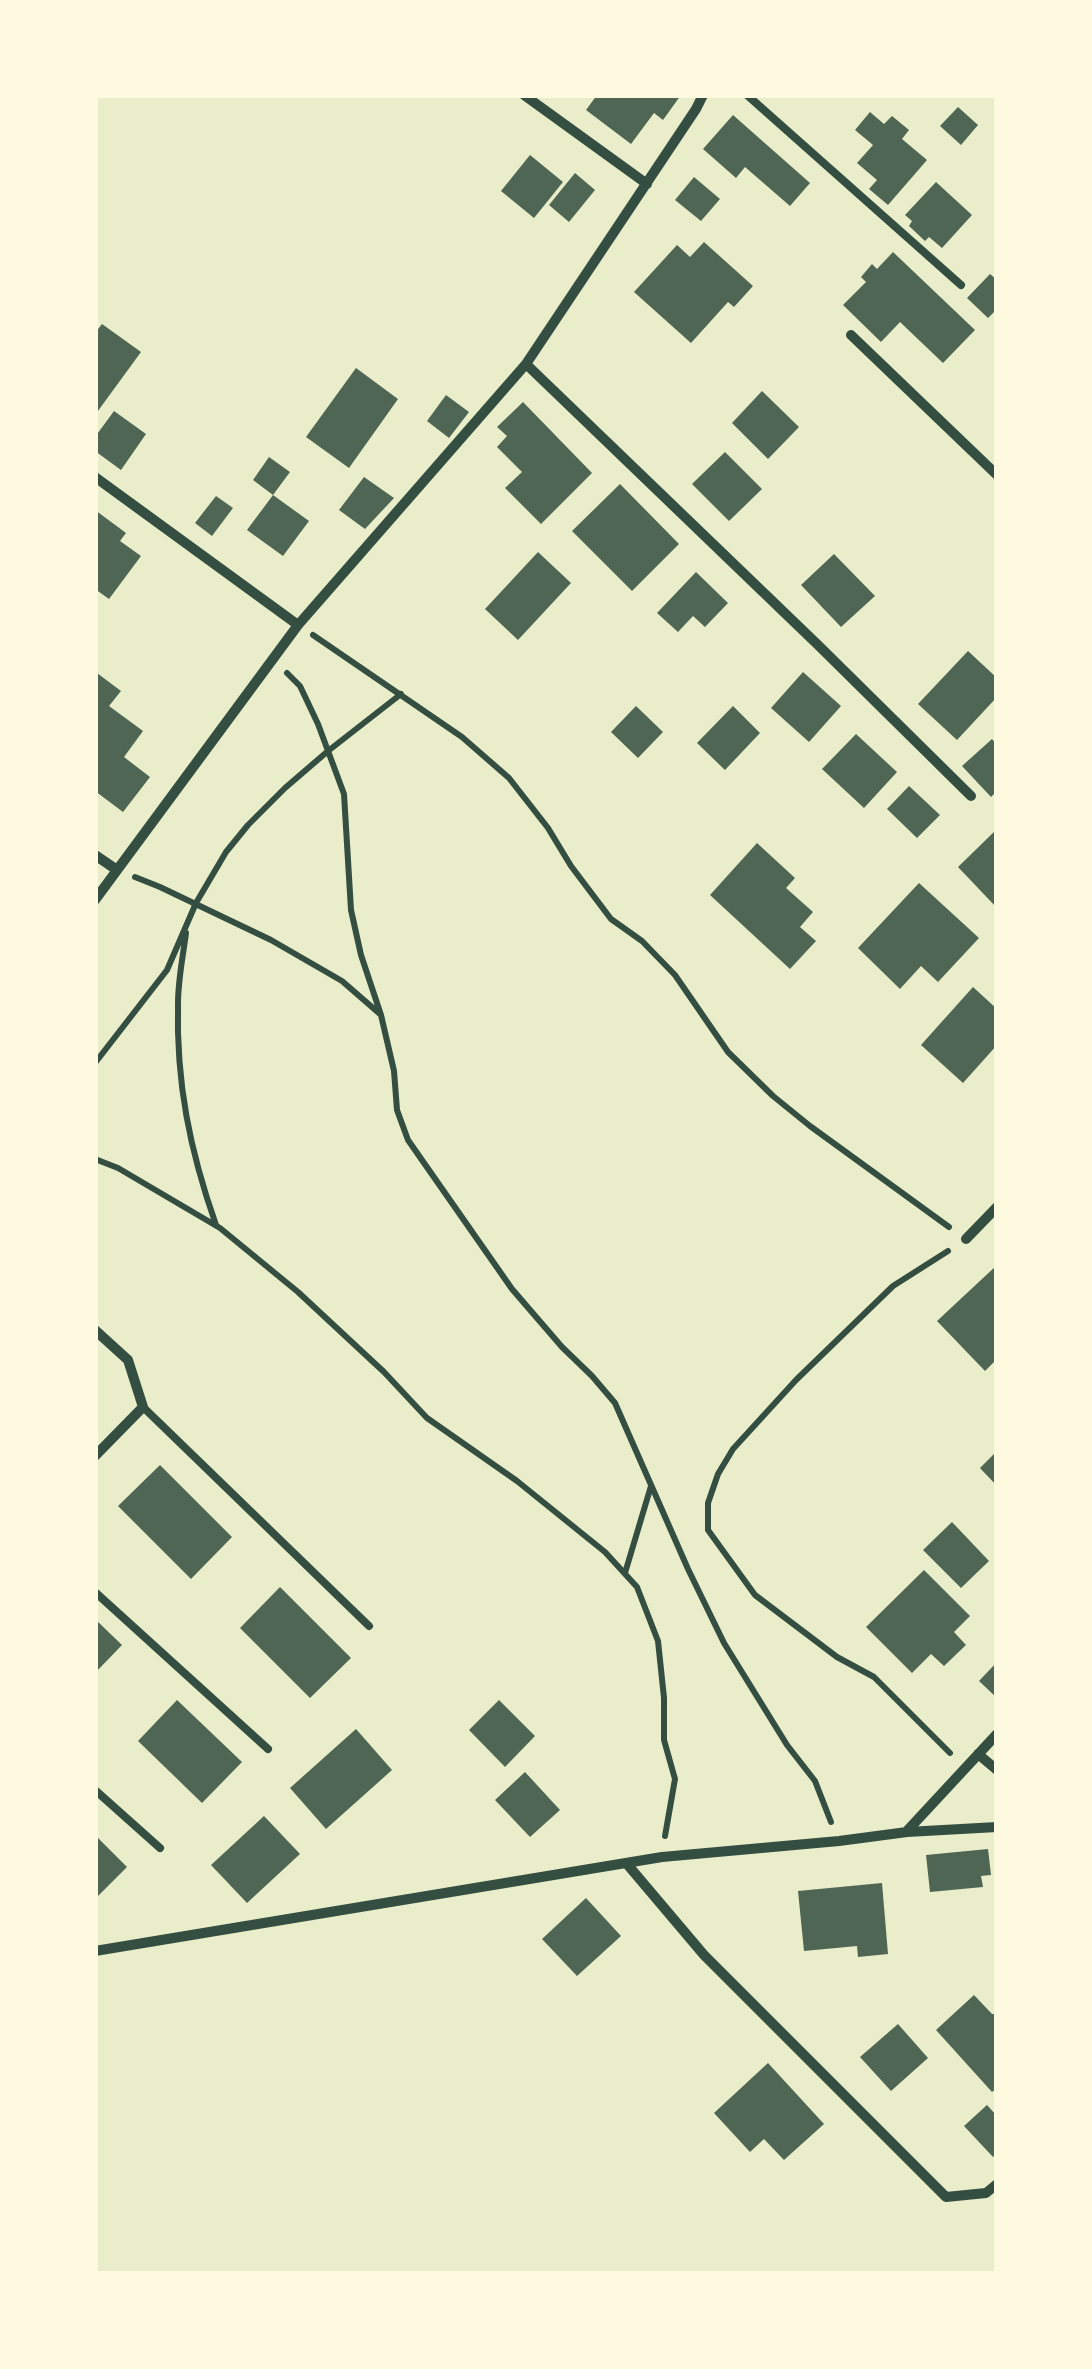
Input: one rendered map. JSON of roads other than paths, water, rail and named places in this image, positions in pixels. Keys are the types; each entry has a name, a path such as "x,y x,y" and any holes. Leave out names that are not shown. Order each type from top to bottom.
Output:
{"street":[{"path":"524,95 647,184"},
{"path":"95,900 298,625 526,364 703,95"},
{"path":"851,335 997,475"},
{"path":"526,364 971,796"},
{"path":"95,477 298,625"},
{"path":"95,855 117,870"},
{"path":"966,1239 997,1207"},
{"path":"95,1330 128,1360 143,1407 95,1456"},
{"path":"906,1832 997,1734"},
{"path":"978,1754 997,1770"},
{"path":"95,1951 662,1857 906,1832 997,1828"},
{"path":"627,1864 704,1955 946,2197 986,2193 997,2184"}],"lane":[{"path":"746,95 962,285"},
{"path":"143,1407 369,1626"},
{"path":"95,1592 268,1750"},
{"path":"95,1790 160,1848"}]}
